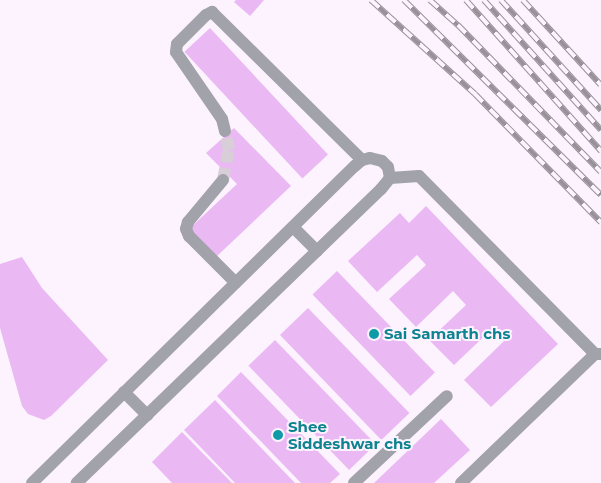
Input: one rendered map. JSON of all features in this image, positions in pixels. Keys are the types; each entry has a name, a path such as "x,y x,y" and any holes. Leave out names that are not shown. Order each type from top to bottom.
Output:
{"street":[{"path":"225,131 222,119 176,52 177,44 206,15 212,12 362,160"},
{"path":"32,483 362,160 370,158 382,161 388,167 390,178"},
{"path":"77,483 381,189 390,178 419,176 598,354 461,483"},
{"path":"223,180 188,222 186,229 189,236 236,283"},
{"path":"293,228 317,251"},
{"path":"124,392 147,415"},
{"path":"354,483 447,396"}],"building":[{"path":"236,0 264,0 250,16 234,2"},
{"path":"210,28 328,155 302,178 184,52"},
{"path":"234,128 291,186 216,257 189,229 237,184 206,153"},
{"path":"426,206 558,344 491,407 464,380 504,341 492,329 454,365 429,340 466,305 453,291 416,327 389,299 426,265 417,255 377,292 348,261 400,213 409,223"},
{"path":"22,257 42,288 108,360 51,416 44,420 28,414 22,406 0,328 0,264"},
{"name":"Sai Samarth chs","path":"337,271 435,372 410,396 313,295"},
{"path":"308,308 409,413 381,440 280,335"},
{"path":"275,340 376,444 349,470 248,366"},
{"name":"Shee Siddeshwar chs","path":"241,372 340,474 330,483 301,483 217,396"},
{"path":"215,400 295,483 235,483 184,430"},
{"path":"441,419 470,450 434,483 374,483"},
{"path":"182,432 232,483 172,483 152,462"}],"tunnel":[{"path":"223,180 229,150 225,131"}],"railway":[{"path":"371,0 475,94 601,222"},
{"path":"404,0 601,195"},
{"path":"430,0 458,25 601,172"},
{"path":"466,0 601,151"},
{"path":"484,0 601,130"},
{"path":"501,0 601,110"},
{"path":"523,0 601,85"}],"place":[{"name":"Sai Samarth chs","path":"374,334"},
{"name":"Shee Siddeshwar chs","path":"278,435"}]}
